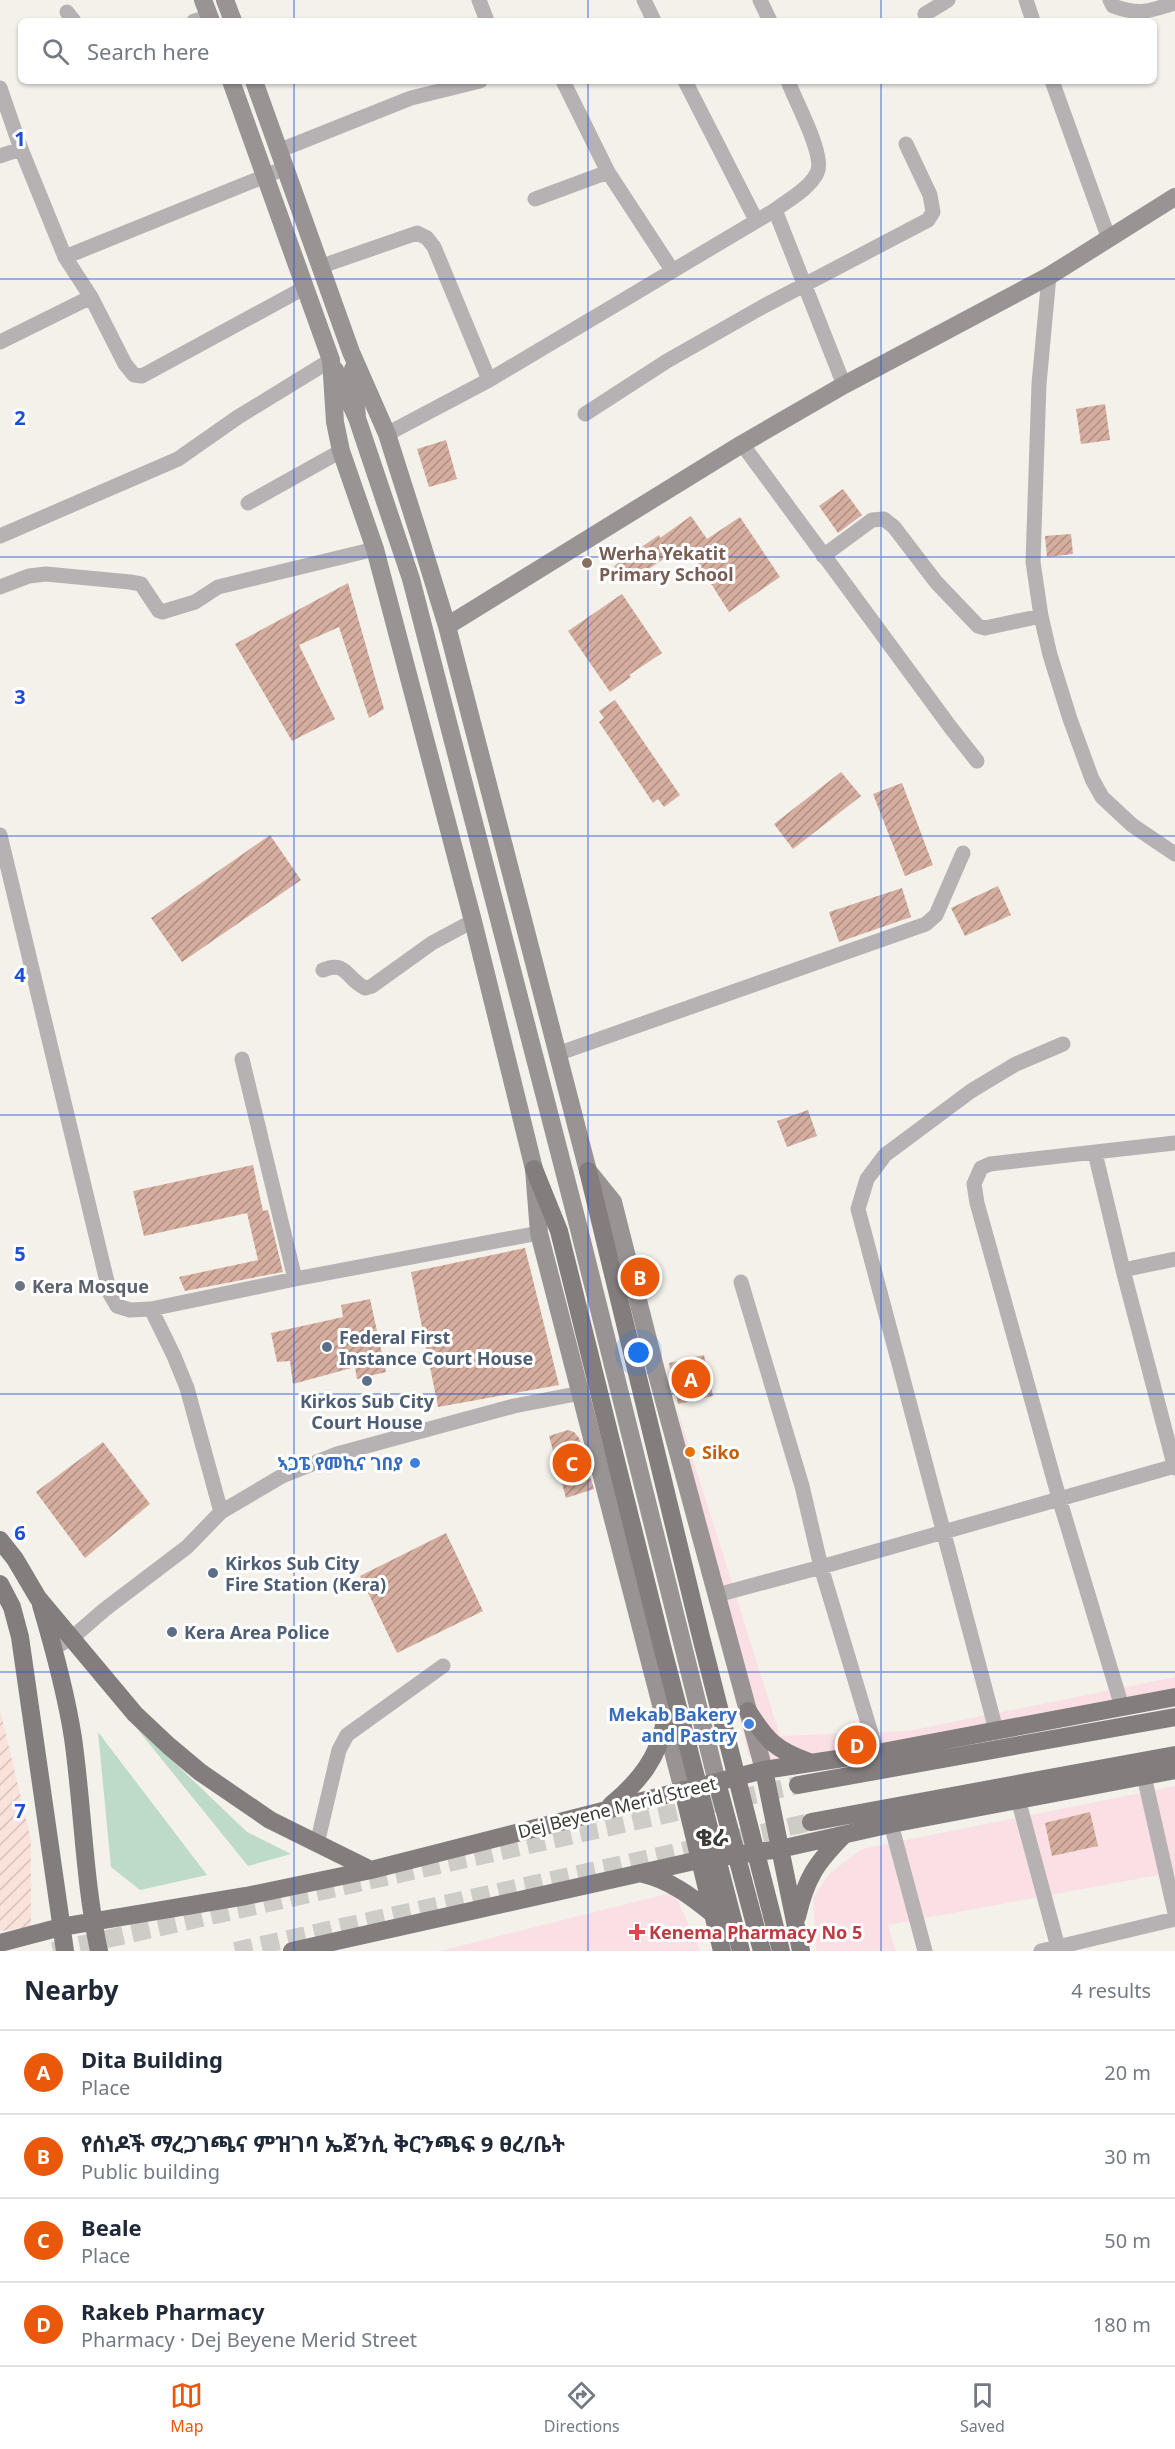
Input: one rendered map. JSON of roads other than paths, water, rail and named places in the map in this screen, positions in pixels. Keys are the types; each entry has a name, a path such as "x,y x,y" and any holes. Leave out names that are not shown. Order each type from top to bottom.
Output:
{"main road":[{"path":"225,0 232,18"},
{"path":"232,84 304,288 331,360 357,418 401,547 581,1236 717,1782 762,1951"},
{"path":"255,84 351,352 387,434 447,626 588,1171 714,1693 781,1948"},
{"path":"447,626 742,444 844,385 1049,276 1175,197"},
{"path":"351,352 357,418"},
{"path":"331,360 335,422 341,451 375,549 473,921 534,1169 559,1231 741,1951"},
{"path":"534,1169 539,1233 723,1951"},
{"path":"588,1171 613,1202 656,1371 764,1770 801,1951"},
{"path":"0,1540 15,1559 38,1598 139,1718 169,1746 200,1772 270,1820 371,1870"},
{"path":"0,1584 12,1607 21,1646 65,1951"},
{"path":"38,1598 54,1648 73,1737 92,1921 99,1951"},
{"path":"21,1646 54,1648"},
{"name":"Dej Beyene Merid Street","path":"0,1943 61,1927 246,1896 371,1870 764,1770 877,1753 1175,1697"},
{"path":"748,1711 768,1739 781,1750 809,1762"},
{"path":"798,1785 1175,1717"},
{"path":"605,1810 628,1791 653,1758 662,1741 665,1721"},
{"path":"811,1822 1175,1755"},
{"path":"292,1951 699,1860 780,1849 891,1824 1175,1770"},
{"path":"795,1925 808,1878 844,1835"},
{"path":"639,1873 668,1883 693,1898 713,1914"}],"street":[{"path":"479,0 486,18"},
{"path":"644,0 653,18"},
{"path":"760,0 769,18"},
{"path":"925,14 948,0"},
{"path":"1026,0 1032,18"},
{"path":"1110,0 1113,6 1132,13 1175,3"},
{"path":"65,257 263,175 281,160 411,98 468,84"},
{"path":"564,84 608,172 672,270"},
{"path":"687,84 756,220"},
{"path":"387,434 489,380 775,210 810,183 818,172 819,156 789,84"},
{"path":"1053,84 1109,239"},
{"path":"0,88 21,149 65,257 91,297 125,364 134,375 142,376 304,288"},
{"path":"585,414 667,361 928,220 933,212 930,195 906,144"},
{"path":"0,156 21,149"},
{"path":"535,200 608,172"},
{"path":"775,210 844,385"},
{"path":"322,266 417,233 428,238 434,247 489,380"},
{"path":"1049,276 1039,384 1033,562 1041,616 1063,698 1092,779 1102,797 1132,825 1175,854"},
{"path":"0,342 91,297"},
{"path":"0,536 178,459 238,417 331,360"},
{"path":"742,444 977,761"},
{"path":"248,503 341,451"},
{"path":"824,556 873,520 884,519 894,527 936,582 978,626 985,628 1041,616"},
{"path":"0,587 29,576 46,574 130,582 141,584 159,612 162,612 195,602 218,587 375,549"},
{"path":"0,835 2,855 110,1294 117,1306 130,1310 151,1309 539,1233"},
{"path":"557,1054 926,924 936,915 963,853"},
{"path":"323,970 334,965 340,966 358,984 366,987 372,986 432,943 473,921"},
{"path":"996,1730 858,1209 867,1179 885,1155 970,1092 1016,1064 1063,1044"},
{"path":"242,1059 296,1279"},
{"path":"1122,1707 1059,1498 977,1203 974,1184 981,1168 990,1164 1175,1143"},
{"path":"717,1595 821,1568 1175,1466 1123,1270 1095,1153"},
{"path":"1123,1270 1175,1259"},
{"path":"741,1282 802,1486 821,1568 877,1753"},
{"path":"151,1309 187,1388 221,1512"},
{"path":"54,1648 73,1637 104,1610 187,1547 221,1512 282,1476 337,1454 514,1406 581,1393"},
{"path":"317,1844 339,1750 347,1735 443,1666"},
{"path":"1144,1776 1175,1913"},
{"path":"1018,1799 1059,1949"},
{"path":"891,1824 925,1951"},
{"path":"1041,1951 1059,1949 1175,1919"}],"tunnel":[{"path":"53,1951 798,1785"},
{"path":"235,1951 811,1822"}],"place":[{"name":"Werha Yekatit Primary School","path":"587,563"},
{"name":"የሰነዶች ማረጋገጫና ምዝገባ ኤጀንሲ ቅርንጫፍ 9 ፀረ/ቤት","path":"640,1277"},
{"name":"Kera Mosque","path":"20,1286"},
{"name":"Federal First Instance Court House","path":"327,1347"},
{"name":"Dita Building","path":"691,1379"},
{"name":"Kirkos Sub City Court House","path":"367,1381"},
{"name":"Siko","path":"690,1452"},
{"name":"ኣጋፔ የመኪና ገበያ","path":"415,1463"},
{"name":"Beale","path":"572,1463"},
{"name":"Kirkos Sub City Fire Station (Kera)","path":"213,1573"},
{"name":"Kera Area Police","path":"172,1632"},
{"name":"Mekab Bakery and Pastry","path":"749,1724"},
{"name":"Rakeb Pharmacy","path":"857,1745"},
{"name":"Kenema Pharmacy No 5","path":"637,1932"}],"district":[{"name":"ቄራ","path":"712,1836"}]}
